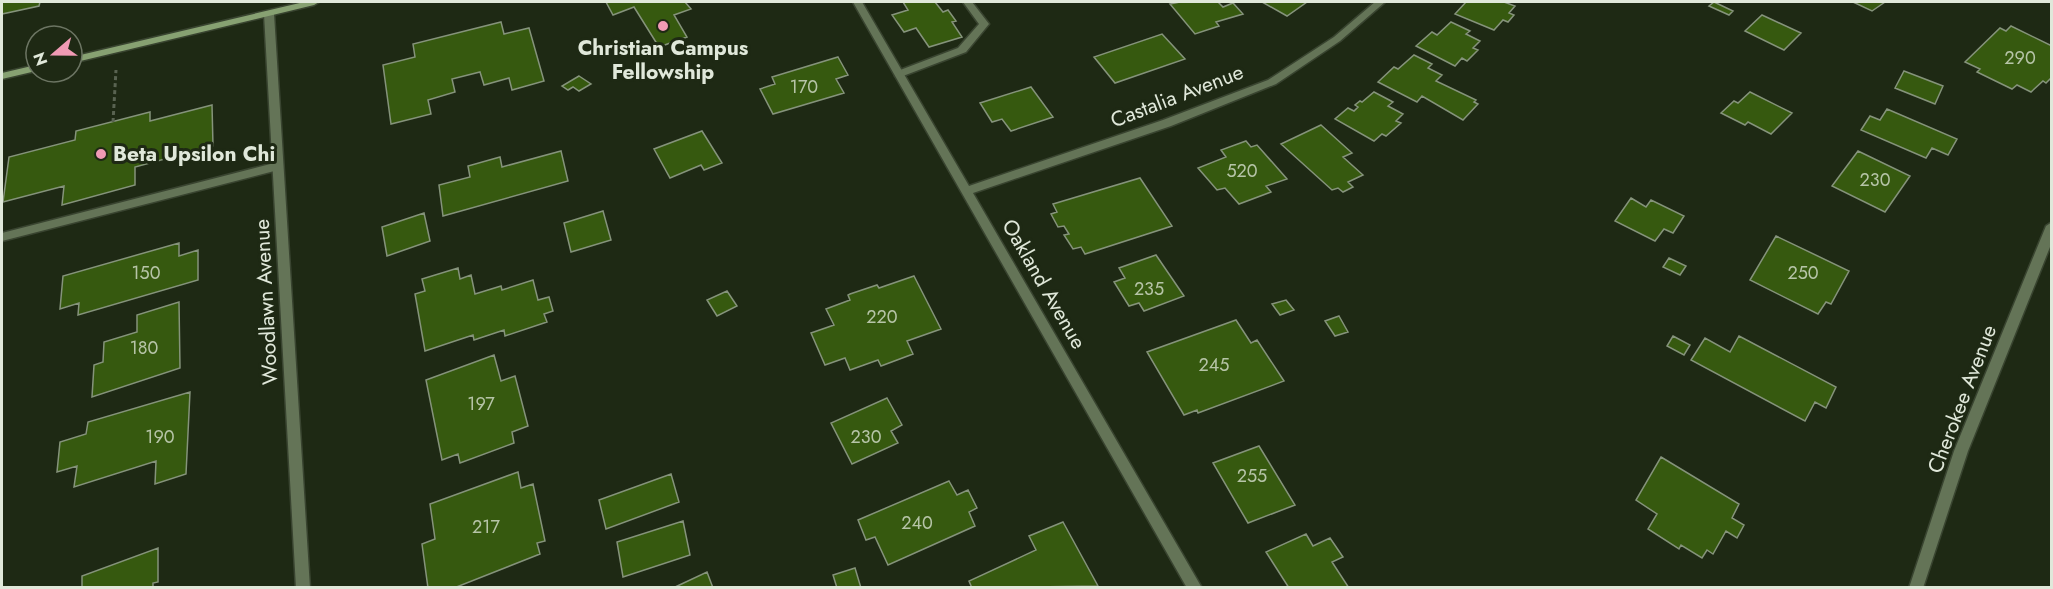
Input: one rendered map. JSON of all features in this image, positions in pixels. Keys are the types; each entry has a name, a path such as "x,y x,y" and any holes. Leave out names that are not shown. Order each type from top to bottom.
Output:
{"main road":[{"path":"84,57 269,14 292,5 314,2"},
{"path":"2,76 24,71"}],"street":[{"name":"Oakland Avenue","path":"857,2 1195,588"},
{"path":"899,74 962,50 984,24 967,2"},
{"name":"Castalia Avenue","path":"968,191 1167,123 1272,82 1337,39 1380,2"},
{"name":"Woodlawn Avenue","path":"269,14 303,588"},
{"path":"2,237 278,166"},
{"name":"Cherokee Avenue","path":"1916,588 1961,451 2052,226"}],"path":[{"path":"113,122 116,66"}],"building":[{"path":"2,2 40,2 39,6 2,14"},
{"name":"Christian Campus Fellowship","path":"606,2 685,2 691,9 674,15 687,37 659,47 634,7 613,15"},
{"path":"903,2 935,2 943,12 948,10 956,21 952,22 962,37 929,47 916,28 904,32 892,15 908,10"},
{"path":"1218,2 1223,7 1233,3 1243,14 1216,22 1219,26 1195,34 1170,4"},
{"path":"1262,2 1307,2 1287,16"},
{"path":"1466,2 1504,2 1515,6 1509,13 1514,15 1508,22 1503,20 1494,30 1455,14"},
{"path":"1714,2 1733,11 1729,15 1709,6"},
{"path":"1853,2 1885,2 1872,11"},
{"path":"1762,15 1801,33 1784,50 1745,31"},
{"path":"501,22 504,34 529,28 544,81 512,90 509,78 484,85 480,72 452,79 455,92 428,100 431,114 391,124 383,65 415,57 413,44"},
{"path":"1451,22 1470,31 1466,34 1480,41 1473,48 1478,50 1467,61 1462,58 1455,66 1416,46 1432,32 1437,35"},
{"path":"2011,26 2052,46 2052,77 2046,83 2043,81 2031,92 2017,85 2012,89 1977,72 1980,69 1965,62 2000,28 2006,31"},
{"path":"1162,34 1185,59 1115,83 1094,57"},
{"path":"1414,55 1432,64 1428,68 1442,75 1436,81 1476,100 1474,102 1478,104 1463,120 1422,96 1417,102 1378,82 1394,67 1398,69"},
{"path":"838,57 848,75 836,79 844,93 773,114 760,89 775,84 772,77"},
{"path":"1904,71 1943,86 1935,104 1895,88"},
{"path":"579,76 591,84 579,91 573,87 568,90 562,86"},
{"path":"1031,87 1053,117 1011,131 1002,119 992,122 980,103"},
{"path":"1374,92 1393,102 1388,106 1403,114 1396,121 1401,123 1386,136 1382,134 1374,141 1335,119 1348,108 1354,111 1358,107 1355,105"},
{"path":"1750,92 1792,113 1771,134 1748,122 1745,125 1721,113 1734,101 1738,103"},
{"name":"Beta Upsilon Chi","path":"212,105 213,146 135,167 135,185 62,205 64,186 3,202 9,157 75,140 76,131 150,112 150,121"},
{"path":"1887,109 1957,139 1948,155 1932,148 1926,158 1861,130 1870,116 1880,120"},
{"path":"1321,125 1352,153 1343,157 1363,175 1348,182 1353,187 1343,192 1338,188 1332,190 1281,144"},
{"path":"702,131 722,163 704,170 701,165 670,178 654,149"},
{"path":"1246,141 1251,147 1257,145 1287,179 1266,186 1271,192 1239,204 1225,188 1217,190 1198,168 1226,157 1221,150"},
{"path":"561,151 568,181 443,216 439,185 470,177 468,166 500,157 502,167"},
{"path":"1858,151 1910,176 1885,212 1832,186"},
{"path":"1140,178 1172,226 1085,254 1081,247 1073,249 1064,235 1069,234 1064,226 1058,227 1051,214 1057,212 1053,204"},
{"path":"1631,198 1646,207 1651,200 1684,216 1673,233 1664,229 1655,241 1615,221"},
{"path":"603,211 611,240 571,252 564,223"},
{"path":"424,213 430,241 387,256 382,227"},
{"path":"1776,236 1849,271 1831,304 1826,302 1818,314 1750,280"},
{"path":"179,243 179,256 198,250 198,280 78,315 79,303 60,309 63,276"},
{"path":"1156,255 1184,296 1144,311 1139,303 1129,306 1114,282 1125,278 1119,268"},
{"path":"1669,258 1686,266 1680,275 1663,267"},
{"path":"458,268 460,279 471,275 475,294 501,286 502,290 533,280 538,300 549,297 553,311 544,314 547,322 505,336 504,330 474,340 473,335 425,351 415,294 425,291 422,279"},
{"path":"914,276 941,329 907,341 913,354 881,366 878,360 850,370 845,358 825,365 811,333 834,325 826,309 850,300 848,295 850,294 877,285 879,288"},
{"path":"727,291 737,306 717,316 707,300"},
{"path":"1286,300 1294,310 1280,315 1272,304"},
{"path":"179,302 180,368 92,397 94,365 103,362 104,342 137,332 137,315"},
{"path":"1339,316 1348,332 1335,336 1325,321"},
{"path":"1236,320 1251,343 1257,340 1284,381 1198,413 1197,410 1184,415 1147,352"},
{"path":"1673,336 1690,345 1684,355 1667,346"},
{"path":"1739,336 1836,387 1826,408 1815,402 1805,421 1691,360 1705,338 1730,352"},
{"path":"494,355 501,381 515,376 528,426 512,432 514,443 460,463 458,454 442,460 426,380"},
{"path":"190,392 186,474 155,484 156,461 74,487 77,466 57,472 60,442 86,434 88,422"},
{"path":"887,398 902,425 891,431 898,443 852,464 831,423"},
{"path":"1259,446 1295,505 1248,523 1213,463"},
{"path":"1661,457 1739,504 1732,518 1744,525 1737,538 1726,531 1713,554 1707,550 1702,558 1681,545 1679,549 1648,529 1657,514 1636,500"},
{"path":"518,472 521,488 533,484 545,541 537,543 540,554 454,588 428,588 422,544 435,539 430,504"},
{"path":"671,474 679,502 606,529 599,500"},
{"path":"949,481 957,495 968,490 977,508 969,512 975,526 888,565 875,537 866,540 858,520"},
{"path":"683,521 690,555 623,577 617,542"},
{"path":"1063,522 1098,586 972,588 969,581 1036,550 1029,536"},
{"path":"1306,534 1313,546 1330,538 1343,557 1332,562 1349,588 1289,588 1266,552"},
{"path":"158,548 158,582 153,583 153,588 82,588 82,576"},
{"path":"855,568 861,588 837,588 833,575"},
{"path":"707,572 713,588 673,588"}],"place":[{"name":"Christian Campus Fellowship","path":"663,26"},
{"name":"Beta Upsilon Chi","path":"101,154"}]}
